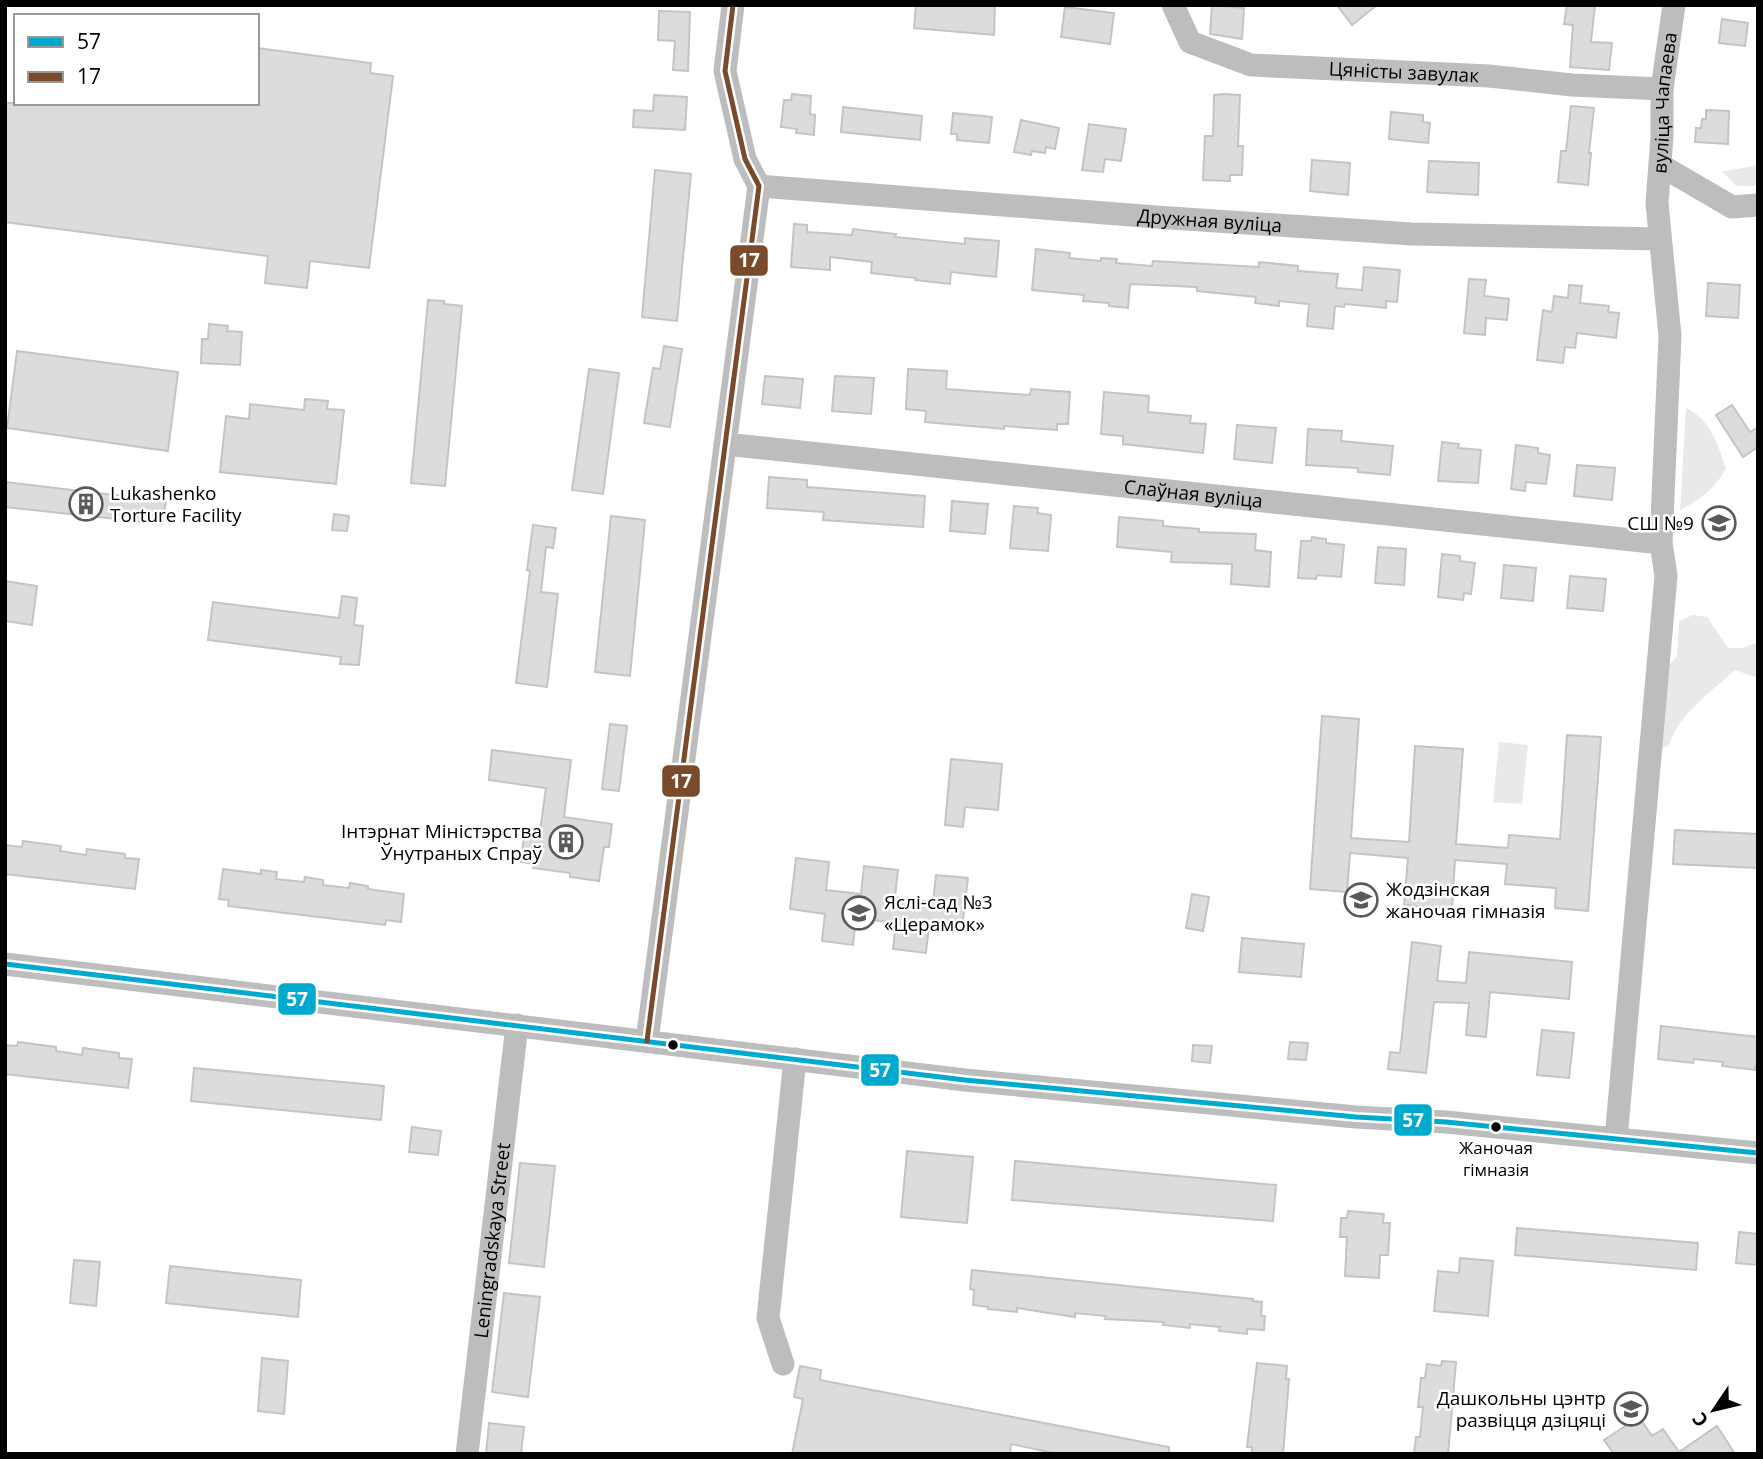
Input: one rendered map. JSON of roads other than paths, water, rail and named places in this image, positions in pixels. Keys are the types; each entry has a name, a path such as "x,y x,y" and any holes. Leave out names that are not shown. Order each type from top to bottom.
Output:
{"street":[{"path":"647,1041 759,186 745,159 725,71 733,5"},
{"name":"Цяністы завулак","path":"1173,5 1190,42 1251,65 1489,76 1572,85 1662,89"},
{"name":"вуліца Чапаева","path":"1616,1139 1666,576 1661,543 1670,336 1657,203 1662,89 1674,5"},
{"path":"1660,165 1732,207 1758,205"},
{"name":"Дружная вуліца","path":"759,186 1412,234 1659,239"},
{"name":"Слаўная вуліца","path":"724,444 1661,543"},
{"path":"5,964 965,1080 1758,1153"},
{"name":"Leningradskaya Street","path":"467,1454 517,1025"},
{"path":"783,1364 768,1318 795,1059"}],"place":[{"name":"Lukashenko Torture Facility","path":"86,504"},
{"name":"СШ №9","path":"1719,523"},
{"name":"Інтэрнат Міністэрства Ўнутраных Спраў","path":"566,842"},
{"name":"Жодзінская жаночая гімназія","path":"1361,900"},
{"name":"Яслі-сад №3 «Церамок»","path":"859,913"},
{"name":"Жаночая гімназія","path":"1496,1127"},
{"name":"Дашкольны цэнтр развіцця дзіцяці","path":"1631,1409"}]}
